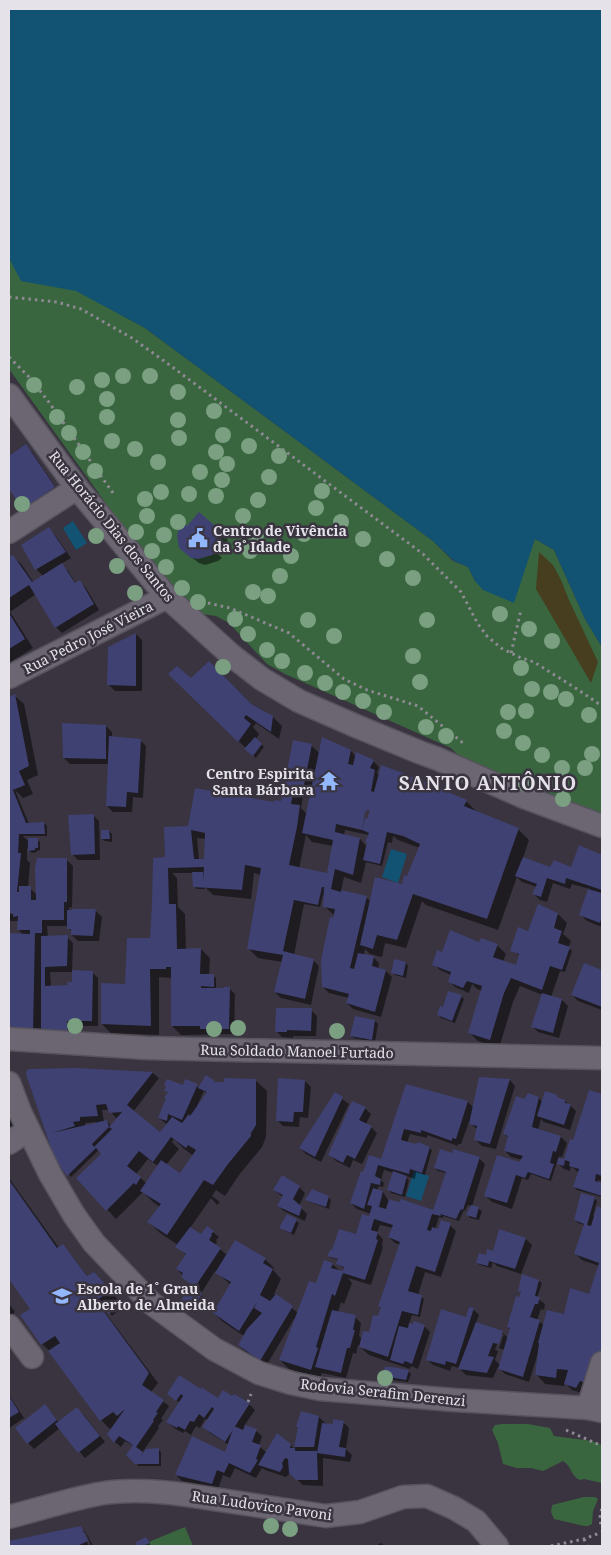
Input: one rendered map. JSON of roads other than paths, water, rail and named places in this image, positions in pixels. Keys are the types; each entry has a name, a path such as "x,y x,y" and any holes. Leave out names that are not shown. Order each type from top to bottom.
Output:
{"street":[{"name":"Rua Horácio Dias dos Santos","path":"9,395 77,488 167,597 230,655 262,679 299,701 401,745 438,758 524,796 602,826"},
{"path":"9,532 77,488"},
{"name":"Rua Pedro José Vieira","path":"9,678 167,597"},
{"name":"Rua Soldado Manoel Furtado","path":"9,1039 147,1048 594,1057"},
{"name":"Rodovia Serafim Derenzi","path":"9,1083 28,1130 54,1182 94,1243 151,1303 214,1349 259,1373 291,1383 339,1391 595,1409"},
{"path":"9,1142 28,1130"},
{"path":"9,1326 32,1357"},
{"path":"595,1409 602,1363"},
{"name":"Rua Ludovico Pavoni","path":"9,1517 100,1494 132,1491 165,1492 326,1516 360,1512 404,1497 427,1496 454,1508 476,1521 497,1546"}],"water":[{"path":"9,9 602,9 602,647 585,619 554,550 535,539 514,603 483,590 475,581 468,567 454,561 433,541 145,328 76,291 21,281 9,258"},
{"path":"73,521 87,543 76,550 63,528"},
{"path":"391,849 407,854 398,883 382,877"},
{"path":"414,1171 429,1176 421,1201 406,1196"}],"place":[{"name":"Centro de Vivência da 3˚ Idade","path":"198,538"},
{"name":"Centro Espirita Santa Bárbara","path":"329,781"},
{"name":"Escola de 1˚ Grau Alberto de Almeida","path":"62,1296"}],"district":[{"name":"SANTO ANTÔNIO","path":"488,783"}]}
